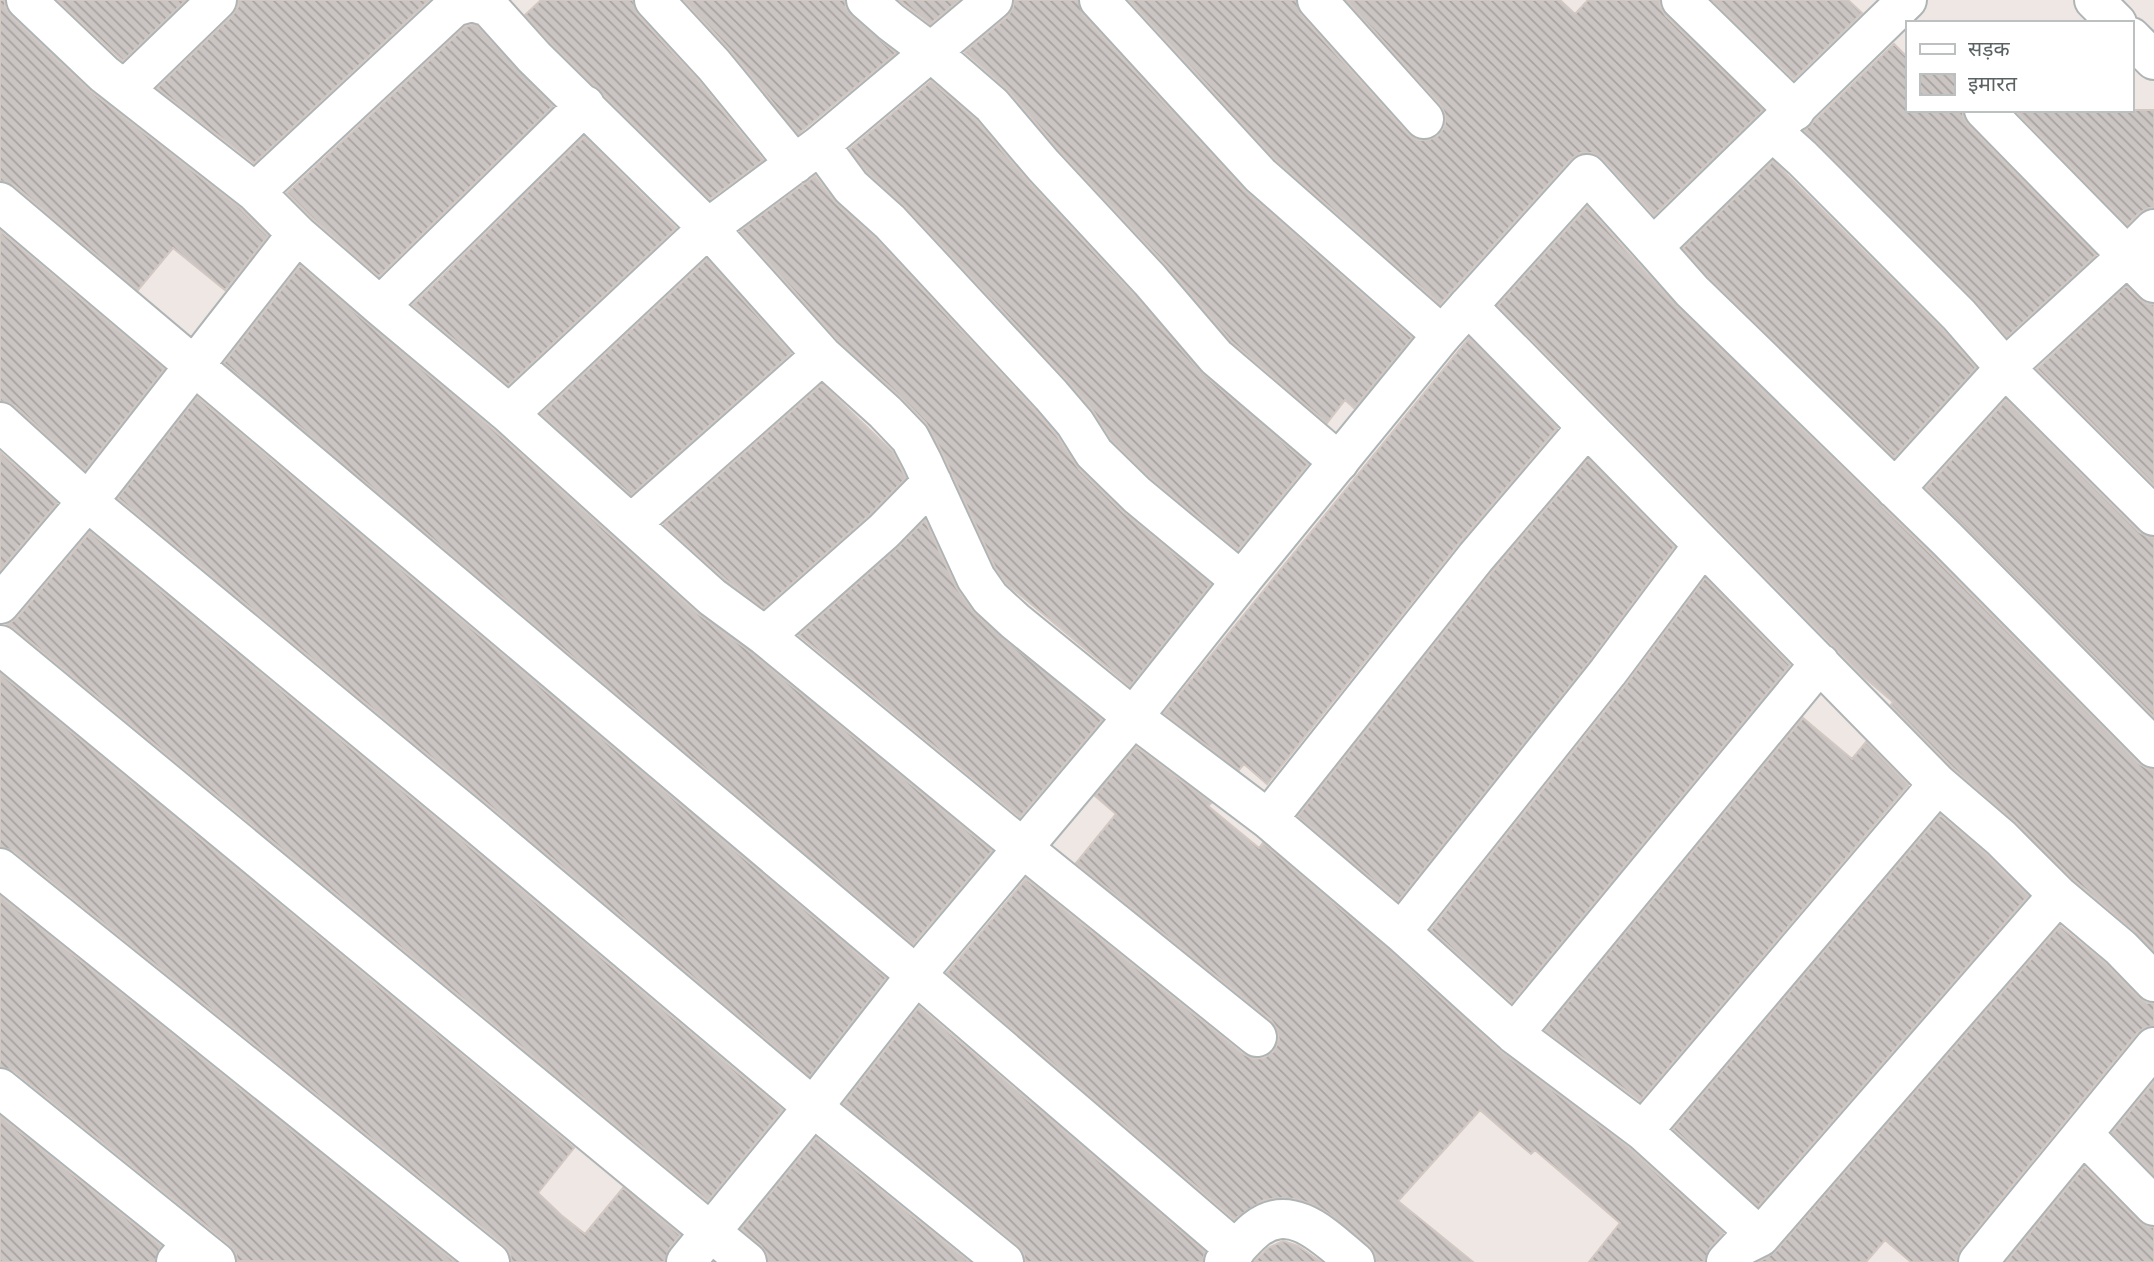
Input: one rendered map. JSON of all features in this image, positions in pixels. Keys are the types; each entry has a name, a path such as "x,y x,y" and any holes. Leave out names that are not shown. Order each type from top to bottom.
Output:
{"street":[{"path":"26,0 104,74 255,192 297,234 509,414 712,597 765,636 1257,1037"},
{"path":"125,89 217,0"},
{"path":"654,0 714,65 807,154 890,222 1051,395 1075,423 1094,453 1137,495 1241,581"},
{"path":"866,0 992,105 1216,357 1339,462"},
{"path":"509,414 708,228 807,154 993,0"},
{"path":"1098,0 1260,175 1442,335"},
{"path":"1317,0 1424,119"},
{"path":"1681,0 1784,122 1802,158 2154,516"},
{"path":"2094,0 2115,21"},
{"path":"255,192 454,7 484,1 534,57 708,228 822,355 910,438 976,578 990,598 1133,717 1268,819 1401,932 1514,1034 1643,1131 1745,1252 2058,895"},
{"path":"1653,247 1784,122 1901,17"},
{"path":"2133,39 2154,60"},
{"path":"380,306 585,105"},
{"path":"1986,112 2154,283"},
{"path":"685,1262 813,1107 916,975 1133,717 1442,335 1587,174 1692,291 2154,748"},
{"path":"0,202 916,975 1230,1256 1255,1230 1272,1220 1288,1218 1309,1225 1355,1262"},
{"path":"1895,489 2006,368 2154,229"},
{"path":"0,604 87,501 297,234"},
{"path":"1468,306 1938,783 2001,838 2058,895 2121,948 2154,982"},
{"path":"632,523 822,355"},
{"path":"0,422 87,501 481,827 813,1107 1004,1262"},
{"path":"1268,819 1476,557 1587,427"},
{"path":"765,636 884,531 932,482"},
{"path":"1401,932 1608,672 1703,545"},
{"path":"0,645 747,1262"},
{"path":"1514,1034 1820,663"},
{"path":"1643,1131 1938,783"},
{"path":"0,868 490,1262"},
{"path":"1982,1261 2154,1048"},
{"path":"0,1088 195,1256"},
{"path":"2083,1134 2154,1206"}],"building":[{"path":"0,0 5,0 5,7 11,16 89,90 240,208 268,236 225,290 173,248 138,290 14,185 0,181"},
{"path":"58,0 186,0 123,61"},
{"path":"238,0 429,0 254,163 157,88 232,16 238,7"},
{"path":"541,0 633,0 638,15 697,79 763,160 710,199 525,15"},
{"path":"684,0 845,0 846,8 852,16 896,53 798,134 731,51"},
{"path":"899,0 959,0 930,24"},
{"path":"1014,0 1078,0 1083,15 1244,190 1412,338 1354,408 1345,400 1327,423 1231,341 1009,91 965,52 1007,17 1013,8"},
{"path":"1129,0 1296,0 1301,15 1408,134 1417,140 1428,140 1438,136 1445,126 1441,105 1346,0 1560,0 1575,14 1588,0 1660,0 1660,7 1666,16 1763,110 1654,215 1603,159 1592,153 1580,153 1571,159 1440,304 1275,159"},
{"path":"1712,0 1848,0 1862,13 1794,79"},
{"path":"477,26 553,106 379,276 287,193 465,27"},
{"path":"1894,44 1906,56 1906,112 1963,112 1968,125 2096,255 2007,337 1974,300 1804,131"},
{"path":"931,81 976,120 1200,371 1308,464 1238,550 1152,479 1111,439 1092,409 1067,380 906,207 867,172 850,149"},
{"path":"2154,110 2154,208 2139,213 2127,225 2017,112"},
{"path":"584,137 676,228 508,385 413,305"},
{"path":"1773,161 1943,330 1976,368 1894,457 1708,276 1683,248"},
{"path":"815,176 836,203 875,238 1035,410 1079,469 1123,512 1211,584 1130,686 1007,584 995,567 926,423 838,340 740,231"},
{"path":"1587,207 1677,307 1932,555 2138,763 2148,769 2154,769 2154,951 2135,931 2073,879 2015,821 1953,768 1891,705 1893,702 1865,678 1498,305"},
{"path":"0,231 164,369 85,470 15,406 0,401"},
{"path":"707,259 791,353 631,495 541,414"},
{"path":"300,266 495,431 697,613 752,653 992,851 913,944 224,363"},
{"path":"2126,286 2139,299 2154,304 2154,485 2037,369"},
{"path":"1469,338 1557,428 1459,543 1267,784 1244,764 1239,770 1164,713"},
{"path":"822,384 892,451 906,478 869,515 764,608 726,580 664,524"},
{"path":"197,397 886,978 810,1076 118,498"},
{"path":"2006,400 2139,532 2154,537 2154,717 1926,488"},
{"path":"0,452 57,503 0,570"},
{"path":"1588,459 1674,547 1591,659 1398,901 1298,816 1493,571"},
{"path":"925,520 956,587 975,614 1102,720 1020,817 799,635"},
{"path":"90,532 782,1110 708,1201 14,628 7,625 17,618"},
{"path":"1705,578 1790,665 1512,1002 1431,930 1625,686"},
{"path":"0,673 574,1148 538,1193 561,1215 585,1234 623,1188 680,1235 669,1249 665,1262 511,1262 510,1253 504,1245 14,851 0,847"},
{"path":"1803,718 1852,759 1866,742 1908,785 1640,1101 1545,1030"},
{"path":"1136,747 1211,803 1208,806 1259,848 1263,843 1387,948 1499,1050 1629,1148 1723,1233 1710,1248 1705,1262 1589,1262 1620,1223 1535,1150 1531,1154 1480,1110 1398,1201 1473,1262 1376,1262 1370,1246 1346,1226 1320,1208 1298,1199 1264,1200 1234,1219 947,973 1026,879 1243,1054 1254,1059 1264,1058 1274,1051 1279,1040 1277,1029 1271,1020 1076,863 1116,814 1095,796"},
{"path":"1940,815 1986,854 2028,896 1758,1206 1673,1129"},
{"path":"0,896 455,1262 237,1261 230,1245 14,1071 0,1067"},
{"path":"2060,926 2106,964 2138,997 2147,1003 2154,1003 2154,1026 2146,1027 2137,1033 1961,1248 1956,1262 1911,1262 1885,1240 1866,1262 1759,1262 1776,1251"},
{"path":"919,1007 1205,1252 1203,1262 1025,1262 1024,1254 1018,1245 843,1104"},
{"path":"2154,1082 2154,1175 2112,1133"},
{"path":"0,1116 161,1246 155,1262 0,1262"},
{"path":"816,1138 969,1262 768,1262 767,1254 761,1246 741,1229"},
{"path":"2084,1167 2138,1221 2148,1227 2154,1227 2154,1262 2006,1262"},
{"path":"1283,1241 1298,1246 1321,1262 1254,1262 1268,1248"}]}
